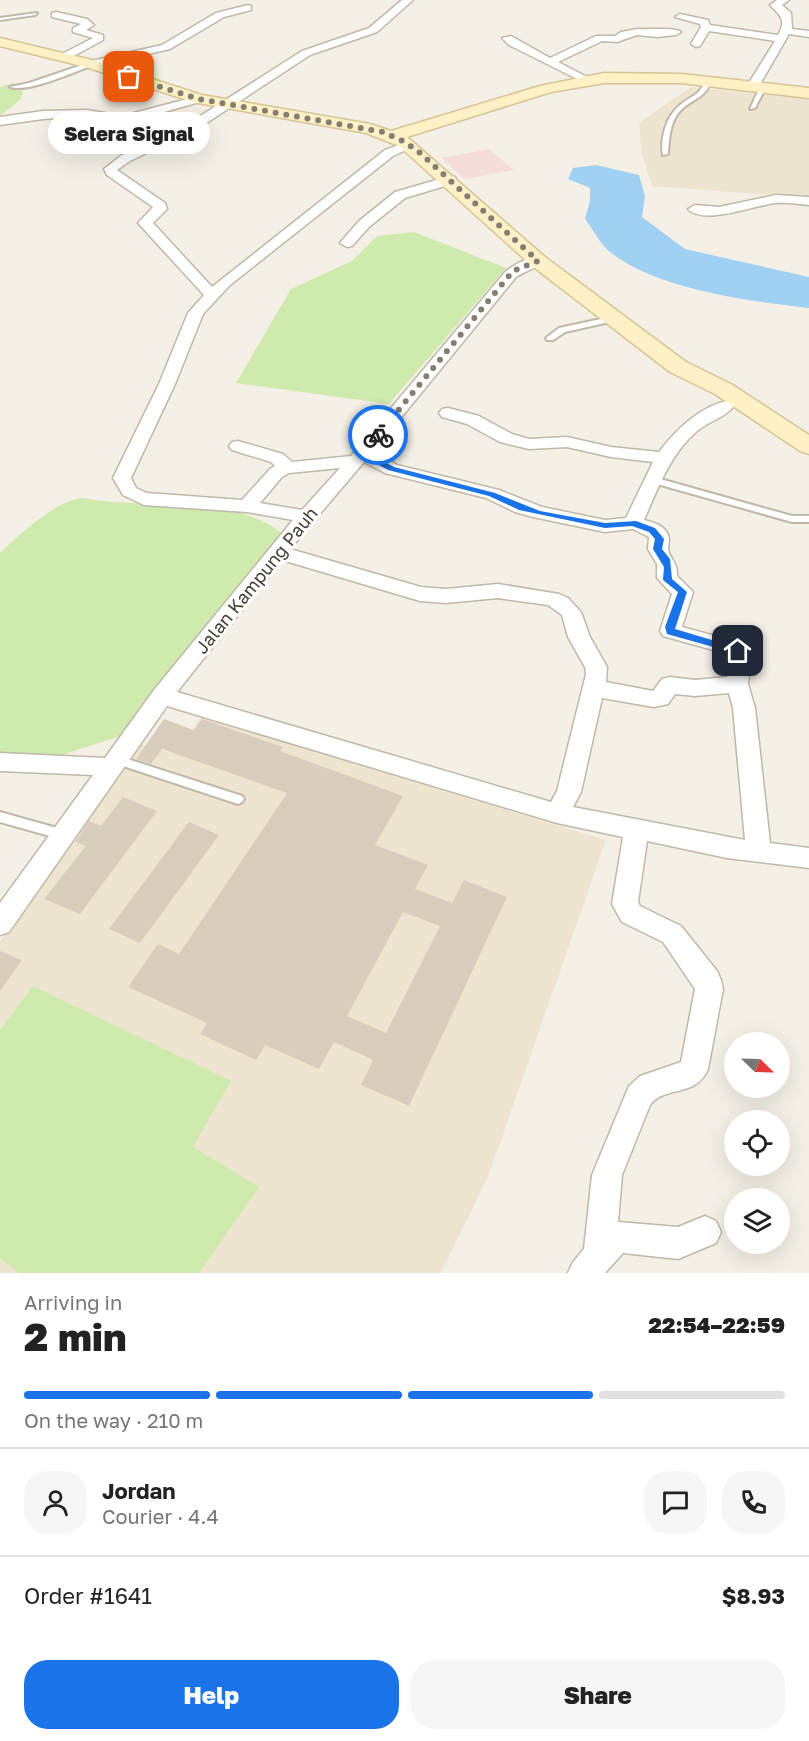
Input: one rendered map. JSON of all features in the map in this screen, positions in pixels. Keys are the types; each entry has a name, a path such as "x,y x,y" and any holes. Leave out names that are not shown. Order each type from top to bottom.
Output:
{"main road":[{"path":"0,42 91,64 199,99 346,124 401,140 450,180 538,261 685,370 709,395 736,405 803,444"},
{"path":"401,140 460,114 534,92 585,80 642,77 708,81 809,93"}],"street":[{"path":"212,295 145,223 160,209 160,206 111,172 110,169 126,158 198,123 306,53 373,30 408,0"},
{"path":"758,87 784,35 788,22 786,13 775,5 784,0"},
{"path":"91,64 166,47 220,15 248,8"},
{"path":"56,15 83,21 89,25 77,30 99,37 98,40 64,57"},
{"path":"680,17 700,20 706,27 784,35 809,34"},
{"path":"696,44 706,27"},
{"path":"550,62 600,38 617,39 626,33 637,32 657,34 676,32"},
{"path":"507,38 513,44 585,80"},
{"path":"0,121 43,115 87,113 122,120 199,99"},
{"path":"306,517 247,506 144,499 129,493 122,477 167,384 196,313 212,295 389,153 401,140"},
{"path":"347,243 364,224 400,195 450,180"},
{"path":"695,209 719,211 776,200 809,201"},
{"name":"Jalan Kampung Pauh","path":"0,924 162,696 306,517 358,458 513,271 538,261"},
{"path":"633,523 669,447 688,428 710,412 736,405"},
{"path":"448,413 473,420 506,438 529,444 567,442 611,452 663,458"},
{"path":"238,446 278,458 283,462 285,468"},
{"path":"247,506 276,473 285,468 358,458 492,494 522,508 540,513 605,526 633,523 646,526 658,534 660,539 658,549 666,559 668,567 667,578 683,592 670,631 738,651 737,684 744,708 758,851"},
{"path":"278,552 420,594 446,596 498,591 552,599 571,612 579,637 596,667 594,688 569,792 557,813"},
{"path":"594,688 654,699 660,698 670,685 695,688 737,684"},
{"path":"162,696 557,813 727,848 809,858"},
{"path":"0,762 116,763"},
{"path":"591,1265 607,1176 639,1096 645,1088 684,1077 694,1069 709,989 705,976 676,938 668,931 631,914 625,904 637,829"},
{"path":"591,1265 614,1239 620,1237 678,1243 705,1232"}],"lane":[{"path":"0,19 35,14"},
{"path":"13,87 30,85 91,64"},
{"path":"665,154 668,125 683,106 702,95 708,81"},
{"path":"752,108 758,87"},
{"path":"550,338 562,330 615,318"},
{"path":"653,480 792,519 809,519"},
{"path":"116,763 238,799"},
{"path":"0,817 64,835"}],"shaded area":[{"path":"691,87 809,99 809,198 652,186 642,154 639,123"},
{"path":"489,149 514,170 465,179 441,158"},
{"path":"201,717 606,840 488,1177 441,1273 0,1273 0,941 142,744 175,754"}],"green space":[{"path":"13,83 23,92 20,100 0,116 0,87"},
{"path":"414,232 506,268 389,404 236,383 291,289 352,261 377,236"},
{"path":"83,498 108,502 213,507 237,512 261,521 283,534 124,735 58,756 0,752 0,553 27,528 50,512 72,500"},
{"path":"33,986 231,1081 193,1147 259,1187 199,1273 19,1273 0,1258 0,1030"}],"water":[{"path":"596,165 639,175 645,196 642,217 685,249 809,277 809,308 760,302 679,285 630,265 610,252 585,219 590,201 590,188 568,179 573,168"}],"building":[{"path":"164,719 194,730 202,719 283,747 280,751 403,796 375,845 428,865 415,889 452,903 464,880 507,897 409,1106 361,1085 373,1060 334,1042 319,1069 265,1045 256,1060 200,1034 207,1023 128,987 158,944 179,954 287,793 162,749 151,764 136,759","holes":["403,912 440,926 386,1033 347,1016"]},
{"path":"123,797 157,811 80,914 44,899 86,846 75,842 89,821 101,826"},
{"path":"189,822 219,835 140,943 109,929"},
{"path":"0,951 22,960 0,991"}],"way so far":[{"path":"129,77 199,99 346,124 383,132 400,139 419,152 538,261 513,271 378,435"}],"place":[{"name":"Selera Signal","path":"129,77"}],"route":[{"path":"378,435 362,454 385,466 492,494 522,508 540,513 605,526 633,523 646,526 658,534 660,539 658,549 666,559 668,580 683,592 670,631 738,651"}]}
